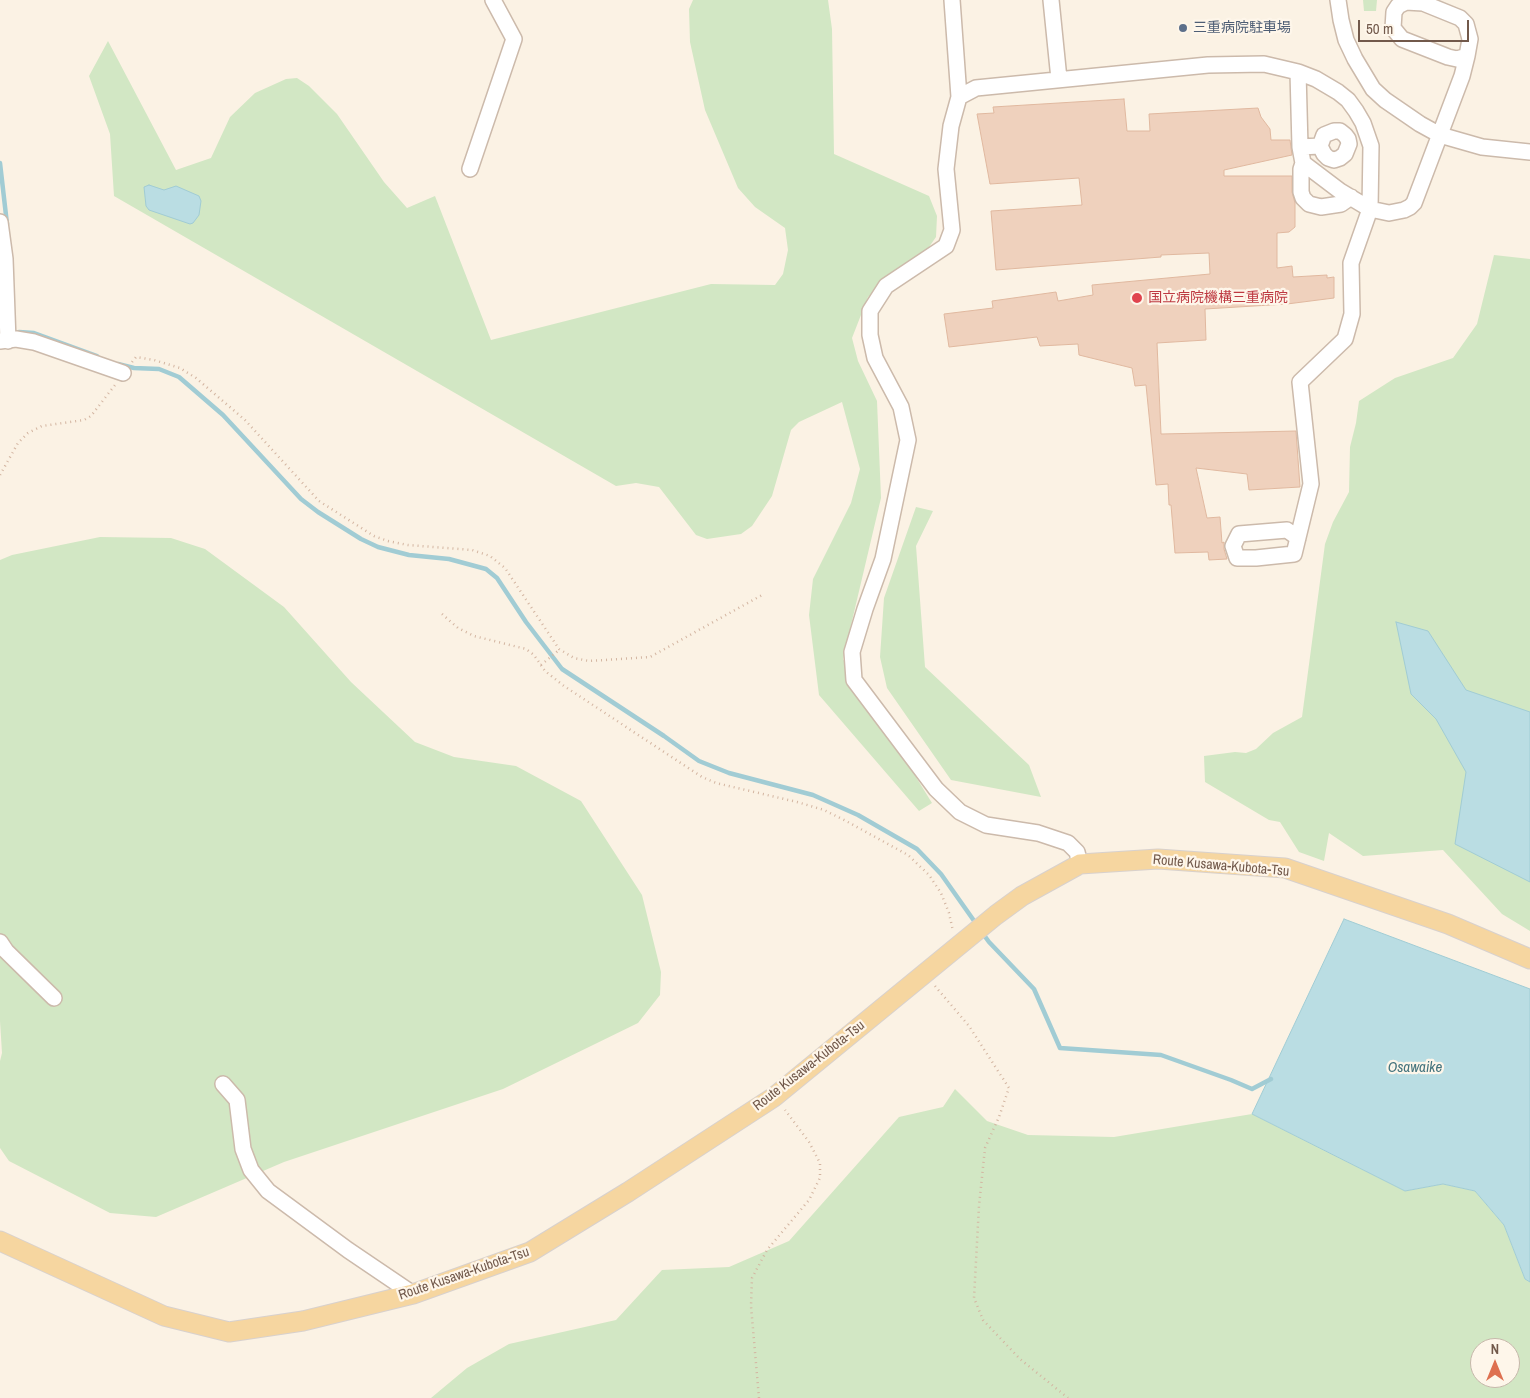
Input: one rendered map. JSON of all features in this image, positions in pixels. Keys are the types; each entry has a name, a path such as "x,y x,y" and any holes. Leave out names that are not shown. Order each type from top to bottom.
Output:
{"main road":[{"name":"Route Kusawa-Kubota-Tsu","path":"0,1242 164,1316 229,1332 303,1321 413,1294 530,1252 628,1192 774,1097 987,922 1022,896 1080,864 1158,859 1286,868 1448,924 1530,958"}],"street":[{"path":"470,169 514,38 493,0"},
{"path":"952,0 959,97 951,126 946,169 952,230 946,246 886,286 870,311 870,335 875,358 901,408 908,440 883,559 852,652 854,680 936,788 960,812 986,825 1038,833 1059,840 1074,848 1080,864"},
{"path":"1051,0 1059,79"},
{"path":"1338,0 1346,40 1363,74 1373,88 1400,111 1440,135 1482,148 1530,152"},
{"path":"1303,164 1370,209 1389,213 1410,207 1414,203 1422,183 1462,76 1467,56 1470,39 1466,24 1460,18 1423,3 1406,2 1398,6 1394,12 1393,28 1402,38 1448,57 1457,59 1467,56"},
{"path":"959,97 976,88 1208,65 1247,63 1264,64 1298,72 1316,79 1348,100 1363,123 1370,146 1370,209 1351,263 1352,314 1345,339 1300,382 1311,484 1298,538"},
{"path":"1298,72 1300,147 1303,164 1300,169 1303,198 1309,204 1322,207 1341,204 1351,198"},
{"path":"1300,147 1320,146"},
{"path":"0,222 5,259 4,341 23,340 34,342 123,374"},
{"path":"0,942 6,951 54,998"},
{"path":"223,1084 237,1100 242,1149 251,1170 268,1191 348,1250 413,1294"}],"path":[{"path":"135,358 154,360 180,368 196,378 245,420 319,501 374,536 408,545 472,550 490,556 505,568 559,649 574,658 589,661 650,657 764,594"},
{"path":"0,475 18,444 28,433 42,426 84,420 91,416 123,374"},
{"path":"442,614 458,628 474,636 526,649 534,655 545,671 564,686 702,777 716,783 824,810 908,855 929,875 941,893 950,913 952,931 966,938"},
{"path":"541,665 559,649"},
{"path":"924,973 969,1026 1009,1088 986,1148 979,1206 974,1298 983,1320 1020,1359 1068,1398"},
{"path":"758,1398 751,1306 752,1278 768,1250 809,1200 820,1178 820,1163 809,1142 774,1097"}],"green space":[{"path":"693,0 828,0 832,29 834,154 929,196 937,216 936,237 929,247 868,297 852,338 858,361 877,401 881,498 843,659 932,803 919,811 819,695 809,615 813,579 851,503 860,469 842,402 799,422 791,430 772,496 752,526 741,534 707,539 696,535 659,487 636,483 616,486 114,196 110,134 89,76 108,41 176,170 211,158 230,117 255,93 286,79 297,78 309,86 337,114 384,182 407,208 435,196 491,340 711,284 775,285 783,274 788,250 785,228 755,207 738,188 705,110 690,42 689,9"},
{"path":"1363,0 1377,0 1376,11 1364,11"},
{"path":"1494,255 1530,259 1530,931 1502,914 1443,850 1363,856 1329,833 1324,861 1299,852 1280,822 1269,820 1205,782 1204,756 1235,752 1246,753 1256,749 1273,733 1302,717 1325,544 1333,522 1349,492 1350,447 1359,401 1395,378 1453,358 1477,324"},
{"path":"916,507 933,511 916,546 925,667 1029,765 1041,797 951,780 887,688 880,657 884,598"},
{"path":"100,537 171,538 205,549 284,607 351,682 415,742 454,757 516,766 581,801 642,895 661,972 660,995 638,1023 503,1089 284,1162 156,1217 110,1213 9,1161 0,1148 0,1061 2,1053 0,1021 0,560 12,555"},
{"path":"955,1089 987,1121 1028,1135 1114,1137 1252,1114 1405,1191 1443,1184 1475,1191 1504,1225 1525,1279 1530,1282 1530,1398 431,1398 467,1368 509,1344 616,1320 662,1270 729,1267 789,1241 899,1117 943,1107"}],"water":[{"path":"149,185 164,190 176,186 199,196 201,201 199,215 190,224 149,210 146,206 144,187"},
{"path":"1396,622 1428,631 1466,690 1530,712 1530,882 1455,844 1466,772 1436,719 1411,694"},
{"name":"Osawaike","path":"1344,919 1530,989 1530,1282 1525,1279 1504,1225 1475,1191 1443,1184 1405,1191 1252,1114"}],"building":[{"name":"国立病院機構三重病院","path":"1124,99 1127,131 1150,131 1149,114 1258,108 1261,117 1270,129 1271,140 1290,140 1292,155 1224,170 1224,176 1292,176 1295,227 1289,232 1277,233 1277,268 1292,266 1293,277 1327,275 1327,278 1334,277 1334,298 1287,304 1205,309 1206,340 1157,343 1161,434 1296,431 1300,487 1249,490 1247,474 1196,468 1207,518 1220,517 1222,543 1224,542 1227,559 1209,560 1208,552 1175,553 1168,484 1156,485 1146,385 1135,386 1132,368 1079,355 1078,344 1040,346 1037,337 949,347 944,314 993,308 992,301 1056,292 1058,301 1093,295 1092,285 1210,274 1209,253 1161,255 1161,257 996,270 991,211 1082,205 1079,178 990,184 977,114 994,113 993,107"}],"waterway":[{"path":"0,163 7,224"},
{"path":"19,332 34,333 97,356"},
{"path":"118,364 134,368 159,369 179,377 223,415 301,499 361,539 378,547 409,555 449,559 486,569 497,578 526,622 562,669 699,761 729,773 813,795 858,815 917,849 941,874 977,925"},
{"path":"981,931 989,942 1034,989 1060,1048 1161,1055 1252,1089 1271,1079"}],"place":[{"name":"三重病院駐車場","path":"1183,28"},
{"name":"国立病院機構三重病院","path":"1137,298"}]}
